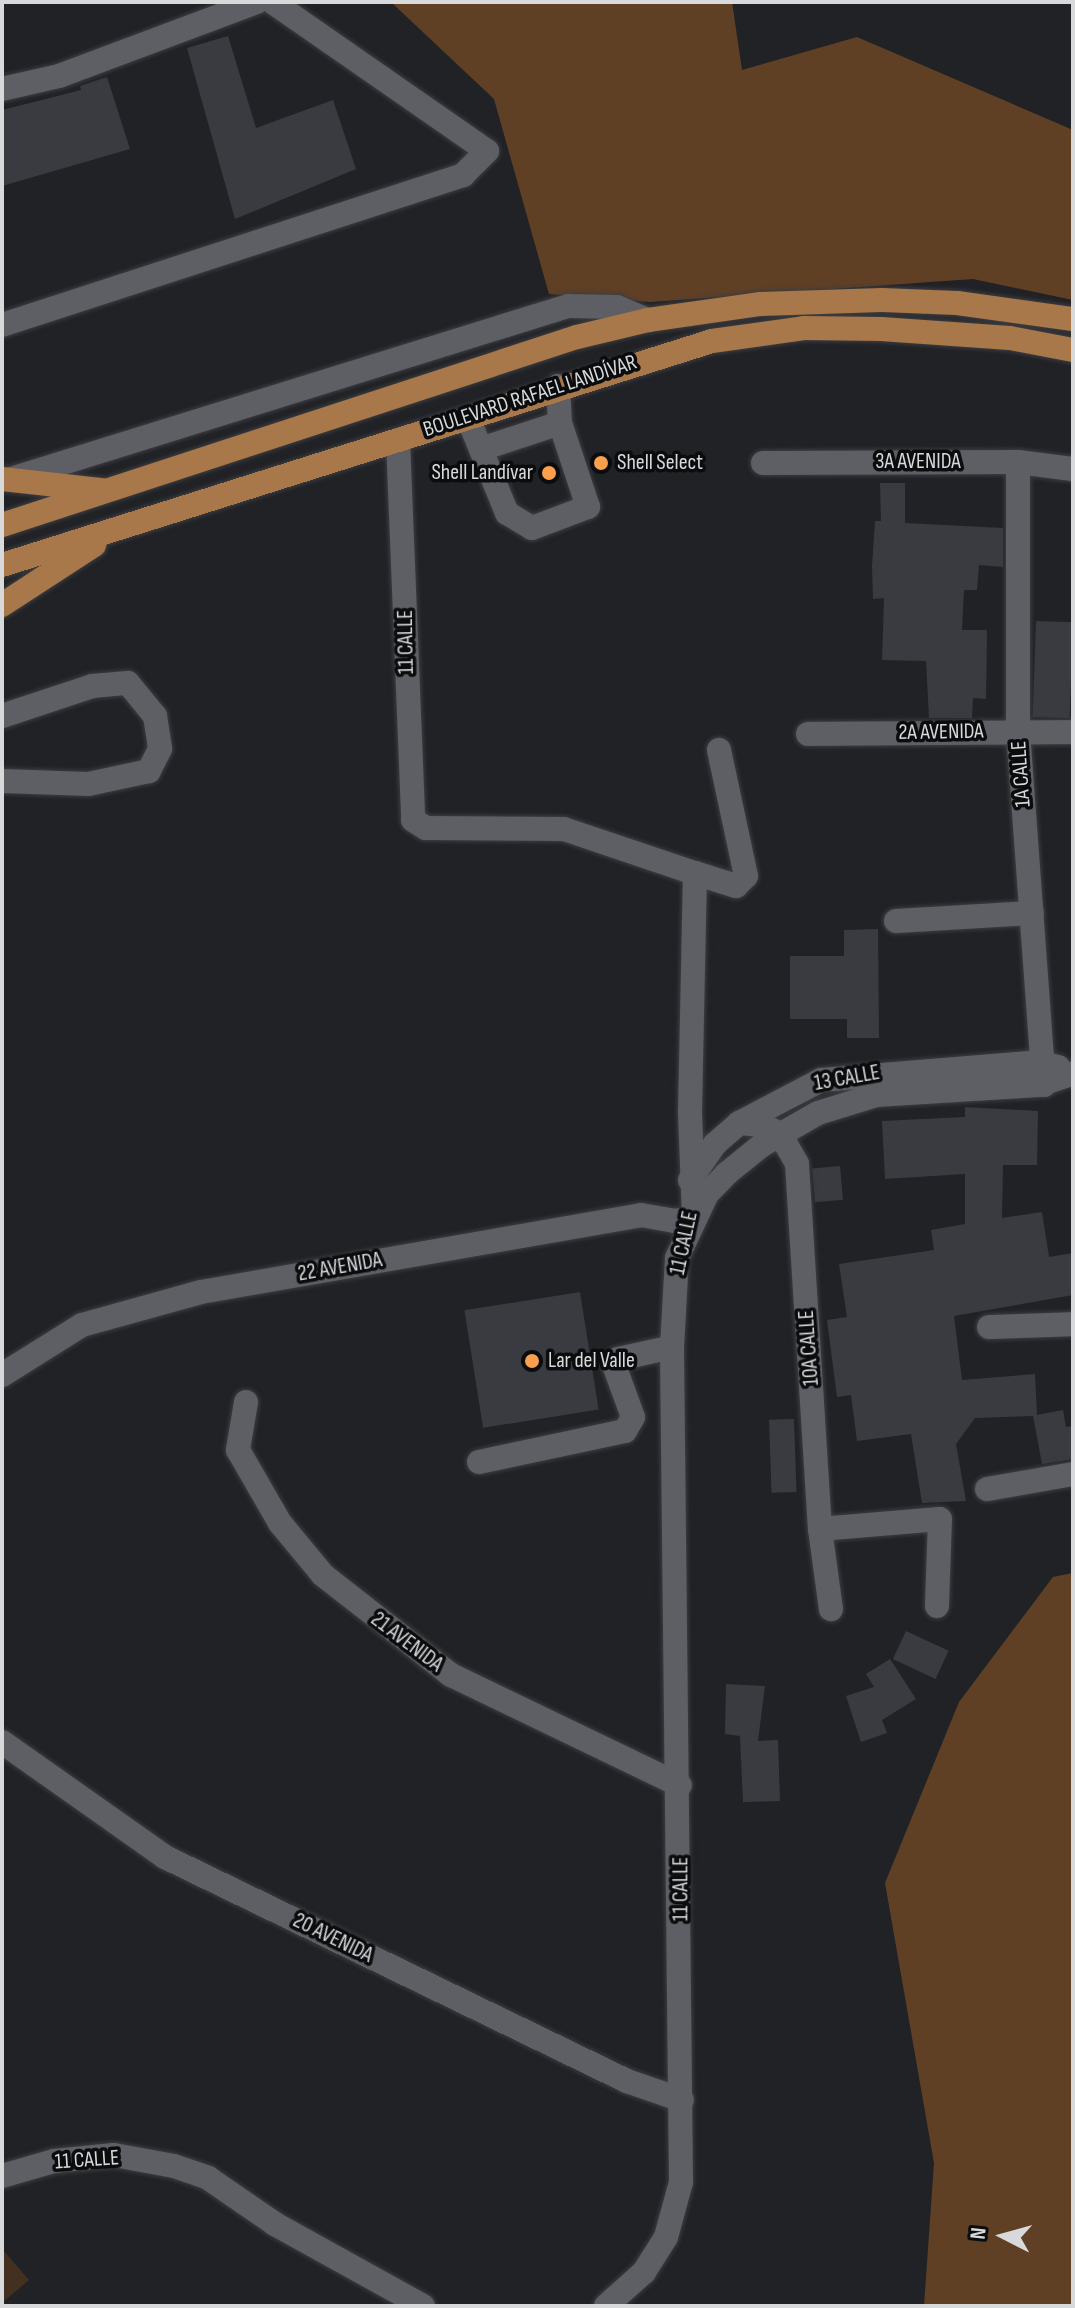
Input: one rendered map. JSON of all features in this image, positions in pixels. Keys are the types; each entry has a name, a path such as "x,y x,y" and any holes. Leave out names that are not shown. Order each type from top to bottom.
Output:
{"main road":[{"name":"BOULEVARD RAFAEL LANDÍVAR","path":"2,525 577,337 648,320 761,304 841,300 957,303 1073,319"},
{"name":"BOULEVARD RAFAEL LANDÍVAR","path":"2,565 468,418 558,386 712,341 804,328 1010,338 1073,350"},
{"path":"6,479 105,491"},
{"path":"2,605 116,530"}],"street":[{"path":"2,89 59,76 257,2"},
{"path":"2,325 463,175 487,151 453,124 273,2"},
{"path":"6,479 568,306 617,307 648,320"},
{"path":"468,418 507,513 532,528 588,507 560,423 558,386"},
{"path":"481,449 560,423"},
{"name":"11 CALLE","path":"398,440 413,820 426,828 564,829 695,873"},
{"name":"3A AVENIDA","path":"763,463 1018,462 1073,469"},
{"name":"1A CALLE","path":"1018,462 1018,731 1044,1073"},
{"path":"2,716 92,686 128,683 155,716 160,749 149,771 88,784 2,781"},
{"name":"2A AVENIDA","path":"808,734 1073,732"},
{"path":"691,1177 695,873 736,886 746,876 719,750"},
{"path":"896,921 1032,913"},
{"name":"13 CALLE","path":"684,1219 726,1174 780,1134 831,1108 876,1095 1044,1073"},
{"name":"13 CALLE","path":"677,1258 684,1219 678,1196 715,1144 739,1123 789,1092 821,1080 1044,1073"},
{"path":"739,1123 763,1125 780,1134"},
{"name":"10A CALLE","path":"780,1134 797,1164 820,1529 831,1609"},
{"name":"22 AVENIDA","path":"2,1375 82,1325 201,1292 641,1215 684,1219"},
{"name":"11 CALLE","path":"606,2306 644,2272 666,2237 681,2182 680,1785 672,1347 677,1258"},
{"path":"989,1327 1073,1324"},
{"path":"479,1462 625,1431 633,1417 614,1365 626,1354 672,1347"},
{"name":"21 AVENIDA","path":"246,1402 238,1450 280,1523 323,1575 451,1675 680,1785"},
{"path":"987,1489 1073,1474"},
{"path":"820,1529 940,1519 937,1606"},
{"name":"20 AVENIDA","path":"2,1742 165,1857 627,2081 682,2100"},
{"name":"11 CALLE","path":"2,2176 43,2163 114,2155 174,2166 208,2178 275,2224 423,2306"}],"shaded area":[{"path":"391,2 732,2 742,70 857,37 1073,130 1073,300 973,279 650,302 549,294 494,99"},
{"path":"1073,1573 1073,2306 924,2306 934,2163 885,1883 959,1702 1053,1577"},
{"path":"2,2249 29,2280 2,2303"}],"building":[{"path":"228,36 256,128 333,100 356,169 235,219 187,48"},
{"path":"107,77 130,149 2,186 2,110 81,90 80,86"},
{"path":"880,483 905,483 905,523 1003,528 1003,567 979,565 977,590 964,590 962,630 987,630 986,699 973,698 972,718 929,718 926,661 882,660 884,598 873,599 872,566 875,521 881,521"},
{"path":"1036,621 1073,622 1070,718 1033,717"},
{"path":"878,929 879,1038 847,1038 847,1019 790,1019 790,956 844,956 844,930"},
{"path":"965,1107 1038,1111 1037,1165 1003,1165 1002,1218 1042,1212 1049,1257 1073,1253 1073,1295 954,1316 962,1380 1035,1374 1037,1415 1063,1410 1066,1427 1073,1426 1073,1459 1042,1464 1033,1416 975,1418 956,1444 966,1501 922,1503 911,1434 857,1441 851,1395 837,1397 827,1320 847,1317 839,1264 934,1250 931,1230 965,1224 965,1174 885,1179 882,1121 965,1117"},
{"path":"840,1166 843,1200 815,1202 812,1168"},
{"name":"Lar del Valle","path":"580,1292 599,1410 483,1428 464,1310"},
{"path":"794,1419 797,1492 772,1493 769,1420"},
{"path":"906,1631 949,1651 935,1679 893,1659"},
{"path":"890,1659 916,1699 882,1720 887,1733 861,1742 846,1696 874,1687 866,1674"},
{"path":"726,1684 765,1686 758,1741 778,1740 780,1801 743,1802 740,1736 725,1734"}],"place":[{"name":"Shell Select","path":"601,463"},
{"name":"Shell Landívar","path":"549,473"},
{"name":"Lar del Valle","path":"532,1361"}]}
